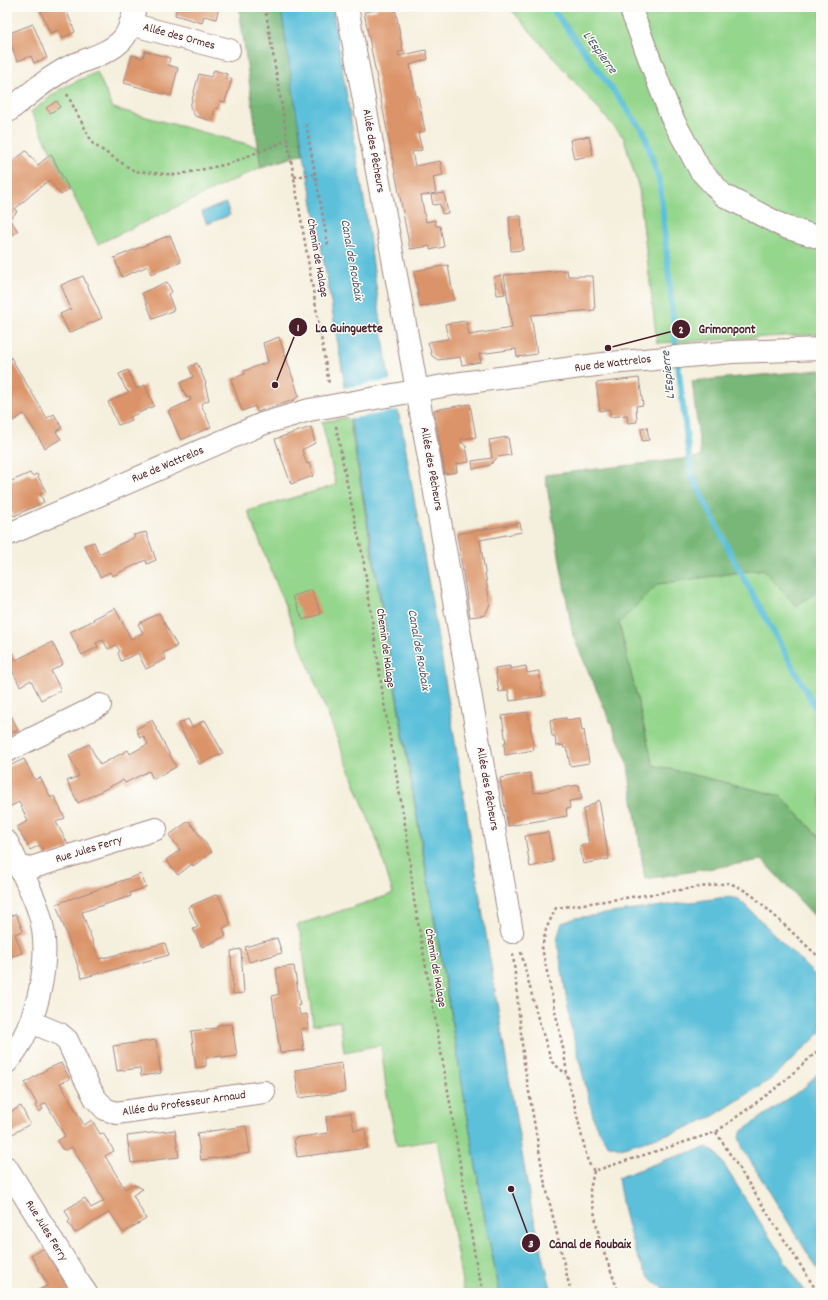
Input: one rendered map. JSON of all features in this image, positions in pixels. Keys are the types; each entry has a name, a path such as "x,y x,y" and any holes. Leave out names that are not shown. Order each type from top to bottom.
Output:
{"street":[{"name":"Allée des Pêcheurs","path":"347,7 411,391 512,932"},
{"path":"630,7 672,116 700,170 723,195 785,227 821,238"},
{"path":"7,112 56,74 105,51 128,24"},
{"name":"Allée des Ormes","path":"128,24 229,50"},
{"name":"Rue de Wattrelos","path":"7,535 262,424 332,405 454,384 611,363 732,352 821,348"},
{"path":"7,751 100,706"},
{"name":"Rue Jules Ferry","path":"21,871 156,829"},
{"path":"7,842 32,894 39,913 43,934 44,959 42,983 31,1022 7,1062"},
{"name":"Allée du Professeur Arnaud","path":"31,1022 60,1034 67,1040 95,1098 105,1109 116,1113 264,1092"},
{"name":"Rue Jules Ferry","path":"7,1168 86,1293"}],"path":[{"name":"Chemin de Halage","path":"265,7 332,405 363,557 384,703 407,836 414,900 451,1108 477,1269 484,1293"},
{"path":"56,74 93,144 134,171 176,175 228,164 288,140"},
{"path":"306,124 328,245"},
{"path":"294,177 315,174"},
{"path":"619,1293 600,1242 590,1190 594,1171 588,1162 567,1074 542,948 546,928 556,908 728,883 737,886 752,895 821,959"},
{"path":"512,932 522,956 537,1015 552,1062 567,1074"},
{"path":"512,932 513,964 524,1063 544,1179 572,1293"},
{"path":"594,1171 716,1132 775,1089 821,1048"},
{"path":"716,1132 818,1293"}],"green space":[{"path":"239,7 281,7 303,154 261,167"},
{"path":"509,7 821,7 821,334 657,343 639,189 624,138"},
{"path":"97,72 113,108 258,147 261,167 98,244 31,112 62,88"},
{"path":"821,370 821,590 796,606 763,569 658,584 619,623 653,765 781,796 821,839 821,923 762,860 645,879 627,760 573,636 545,475 701,457 692,381"},
{"path":"349,417 485,1220 500,1293 464,1293 437,1140 397,1146 387,1095 381,1045 344,1052 340,1021 313,1025 301,935 297,925 393,894 378,843 248,511 336,485 322,422"},
{"path":"763,569 796,605 821,590 821,839 781,796 653,765 619,623 658,584"}],"water":[{"path":"281,7 332,7 365,206 388,373 402,428 442,661 531,1206 552,1293 500,1293 485,1220 327,279 297,117"},
{"path":"226,203 230,215 207,224 202,212"},
{"path":"727,897 739,899 821,981 821,1032 774,1077 712,1117 681,1130 620,1148 607,1144 595,1124 571,1026 557,939 562,923 576,918"},
{"path":"821,1070 821,1275 743,1149 739,1137 742,1131 805,1087"},
{"path":"707,1147 717,1154 805,1293 672,1293 655,1283 646,1272 634,1247 622,1203 618,1178 665,1160"}],"pier":[{"path":"392,380 400,410 348,419 343,388"}],"building":[{"path":"39,7 65,7 75,32 62,38 59,30 50,33"},
{"path":"99,7 109,7 108,10"},
{"path":"177,7 219,7 216,19 204,16 202,23 175,15"},
{"path":"376,7 395,7 403,51 398,52 399,56 426,50 428,59 410,65 425,131 418,133 422,150 412,152 415,166 440,161 443,175 433,177 436,193 421,196 426,222 435,220 436,226 440,226 444,247 430,250 430,246 410,249 364,12 377,10"},
{"path":"33,24 47,58 34,63 31,56 17,61 7,34"},
{"path":"145,51 170,58 168,65 178,68 171,96 124,83 132,55 143,58"},
{"path":"214,70 227,74 226,78 232,79 225,102 220,101 218,109 215,108 212,121 195,116 190,107 199,74 211,77"},
{"path":"57,101 60,107 50,113 46,108"},
{"path":"589,136 593,155 574,159 570,140"},
{"path":"26,151 38,165 51,154 69,189 61,195 49,180 15,209 17,212 9,219 18,231 10,237 7,234 7,166"},
{"path":"444,193 448,213 442,214 440,204 433,205 431,195"},
{"path":"509,216 521,216 523,250 511,251"},
{"path":"170,235 181,262 151,274 148,266 122,277 114,258"},
{"path":"448,265 454,300 420,307 414,271"},
{"path":"567,270 568,276 593,276 595,310 531,315 537,354 517,357 516,349 479,354 481,362 462,365 460,357 438,360 432,356 428,342 448,339 445,324 466,321 469,335 512,328 504,275"},
{"path":"501,275 505,294 497,295 494,277"},
{"path":"83,276 102,318 69,333 60,314 71,309 61,285"},
{"path":"167,282 172,292 168,294 174,310 153,319 142,293"},
{"path":"279,337 299,396 294,400 257,412 255,406 242,411 231,379 245,374 244,371 268,362 263,343"},
{"path":"7,351 47,418 54,414 62,428 56,432 61,439 45,448 24,414 7,425"},
{"path":"197,363 206,383 209,400 201,404 211,427 181,440 168,411 191,400 190,397 187,398 180,383 193,377 189,367"},
{"path":"128,370 136,389 145,385 154,406 130,417 132,420 118,425 108,402 129,392 126,390 119,374"},
{"path":"639,378 643,405 636,406 637,422 628,423 627,415 610,417 610,409 600,411 596,383"},
{"path":"470,404 476,437 461,439 462,443 466,446 469,462 456,464 457,472 445,474 434,410"},
{"path":"311,427 315,443 302,450 307,464 309,463 313,476 291,484 275,439"},
{"path":"647,427 649,440 642,441 641,428"},
{"path":"508,437 511,455 498,457 490,465 473,469 472,461 492,458 489,440"},
{"path":"30,473 32,476 37,474 46,492 40,494 44,502 14,516 7,505 7,483"},
{"path":"520,523 522,532 480,540 490,604 485,615 470,617 457,534"},
{"path":"146,532 156,560 147,564 146,560 112,576 110,572 100,577 84,545 94,542 99,554 135,537 133,535"},
{"path":"312,590 321,614 303,620 293,596"},
{"path":"115,608 131,639 143,633 138,624 159,613 177,646 163,653 166,659 146,669 138,653 121,661 118,653 120,651 116,645 108,649 103,640 96,643 98,647 82,655 70,632"},
{"path":"52,642 63,664 51,671 61,690 41,700 31,680 20,686 7,660 7,655 12,653 16,660"},
{"path":"510,666 510,669 526,666 527,673 539,671 543,696 510,701 508,690 499,692 495,668"},
{"path":"7,707 18,730 7,735"},
{"path":"528,712 534,750 505,755 504,743 506,743 502,716"},
{"path":"566,718 567,720 580,718 582,731 584,730 589,763 570,766 567,748 564,748 563,745 556,746 555,736 552,736 550,720"},
{"path":"188,719 192,727 205,720 223,753 199,764 178,724"},
{"path":"152,720 176,767 153,779 149,771 125,783 123,780 78,803 67,781 79,776 69,755 89,744 100,765 128,750 130,754 148,744 143,736 140,738 136,729"},
{"path":"24,759 35,780 40,777 51,798 54,796 65,818 56,822 70,848 46,857 40,845 30,850 17,827 28,821 19,802 7,808 7,767"},
{"path":"530,773 534,793 579,785 582,799 569,801 570,808 566,809 567,816 508,826 500,778"},
{"path":"599,800 609,859 583,864 580,846 589,844 583,810"},
{"path":"189,821 212,852 193,866 192,864 178,875 166,860 180,850 169,835"},
{"path":"548,832 553,862 530,867 525,836"},
{"path":"141,874 146,887 130,893 131,896 82,912 99,959 165,943 169,955 82,978 56,904"},
{"path":"218,894 231,924 223,928 226,936 202,947 193,929 198,927 188,907"},
{"path":"7,914 8,917 16,914 23,931 15,934 22,953 7,958"},
{"path":"277,938 282,953 249,962 245,947"},
{"path":"241,949 244,993 233,994 231,951"},
{"path":"294,966 300,1005 298,1005 300,1015 307,1014 309,1028 301,1029 304,1050 280,1053 272,996 279,994 276,968"},
{"path":"232,1024 237,1056 206,1058 206,1066 196,1068 191,1031 217,1028 217,1025"},
{"path":"156,1040 161,1073 141,1076 140,1068 117,1071 113,1046"},
{"path":"61,1063 70,1079 60,1083 84,1125 92,1120 100,1134 103,1133 114,1151 105,1156 125,1189 133,1184 143,1189 133,1195 146,1219 123,1233 110,1212 75,1233 68,1222 70,1220 65,1210 85,1198 91,1208 104,1201 72,1147 66,1150 62,1149 57,1141 65,1136 46,1103 41,1106 43,1109 39,1112 35,1105 37,1104 25,1083 47,1069"},
{"path":"342,1063 345,1092 299,1098 295,1070"},
{"path":"21,1106 30,1124 7,1137 7,1114"},
{"path":"351,1113 354,1130 365,1129 367,1148 297,1157 294,1138 328,1133 326,1117"},
{"path":"246,1126 250,1153 201,1160 197,1133"},
{"path":"175,1130 179,1157 131,1163 127,1136"},
{"path":"49,1246 75,1289 68,1293 34,1293 48,1285 31,1255"}],"waterway":[{"name":"L'Espierre","path":"551,7 644,132 660,184 675,338 691,474 735,562 821,718"}],"place":[{"name":"Grimonpont","path":"608,348"},
{"name":"La Guinguette","path":"275,385"},
{"name":"Canal de Roubaix","path":"511,1189"}]}
